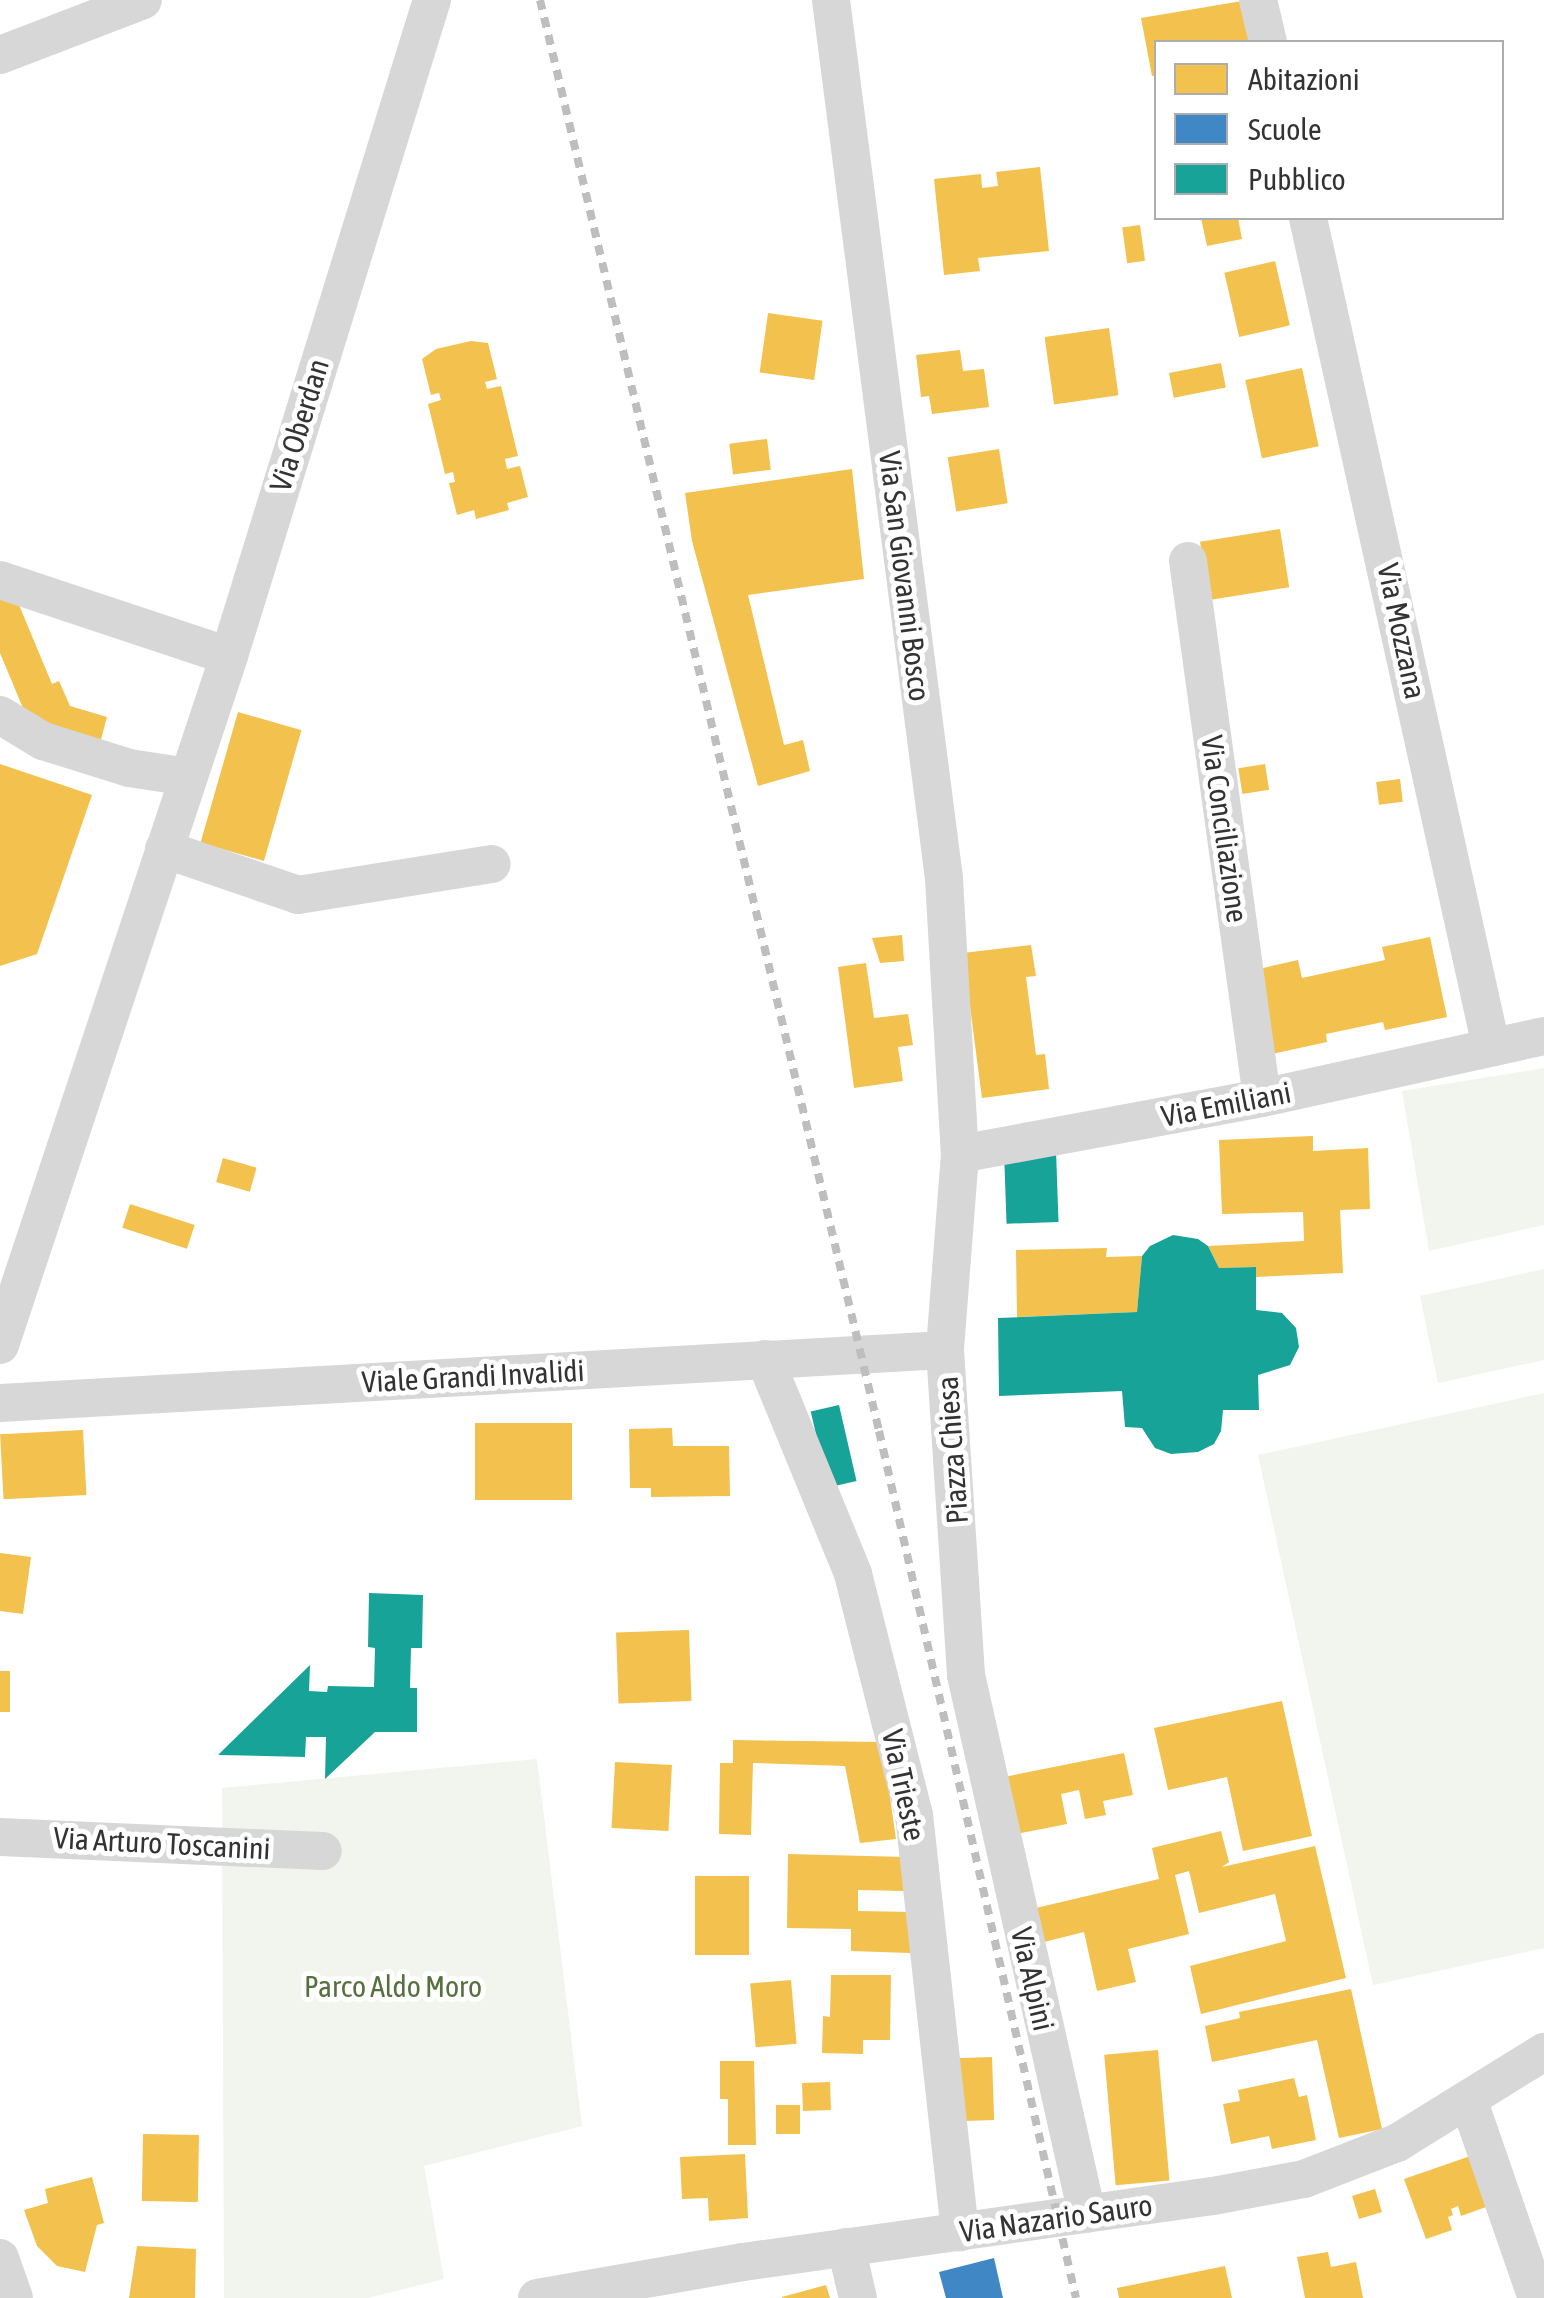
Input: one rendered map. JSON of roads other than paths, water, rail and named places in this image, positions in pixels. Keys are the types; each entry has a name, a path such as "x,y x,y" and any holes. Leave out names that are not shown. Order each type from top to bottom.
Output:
{"street":[{"path":"0,55 142,0"},
{"name":"Via Oberdan","path":"0,1345 228,656 432,0"},
{"name":"Via San Giovanni Bosco","path":"832,0 944,879 960,1154"},
{"path":"1258,0 1268,40"},
{"name":"Via Mozzana","path":"1308,220 1491,1046"},
{"name":"Via Conciliazione","path":"1188,561 1262,1098"},
{"path":"0,580 228,656"},
{"path":"0,715 43,741 130,768 188,777"},
{"path":"164,849 298,895 492,864"},
{"name":"Via Emiliani","path":"960,1154 1262,1098 1544,1036"},
{"name":"Piazza Chiesa","path":"960,1154 945,1350 966,1675 979,1744"},
{"name":"Viale Grandi Invalidi","path":"0,1403 945,1350"},
{"name":"Via Trieste","path":"764,1359 853,1574 914,1815 960,2232"},
{"name":"Via Alpini","path":"979,1744 1087,2214"},
{"name":"Via Arturo Toscanini","path":"0,1837 323,1851"},
{"name":"Via Nazario Sauro","path":"537,2298 1304,2179 1397,2143 1470,2102 1544,2052"},
{"path":"1470,2102 1536,2298"},
{"path":"846,2248 858,2298"},
{"path":"0,2258 14,2298"}],"railway":[{"path":"540,0 879,1431 1076,2298"}],"park label":[{"name":"Parco Aldo Moro","path":"393,1986"}]}
